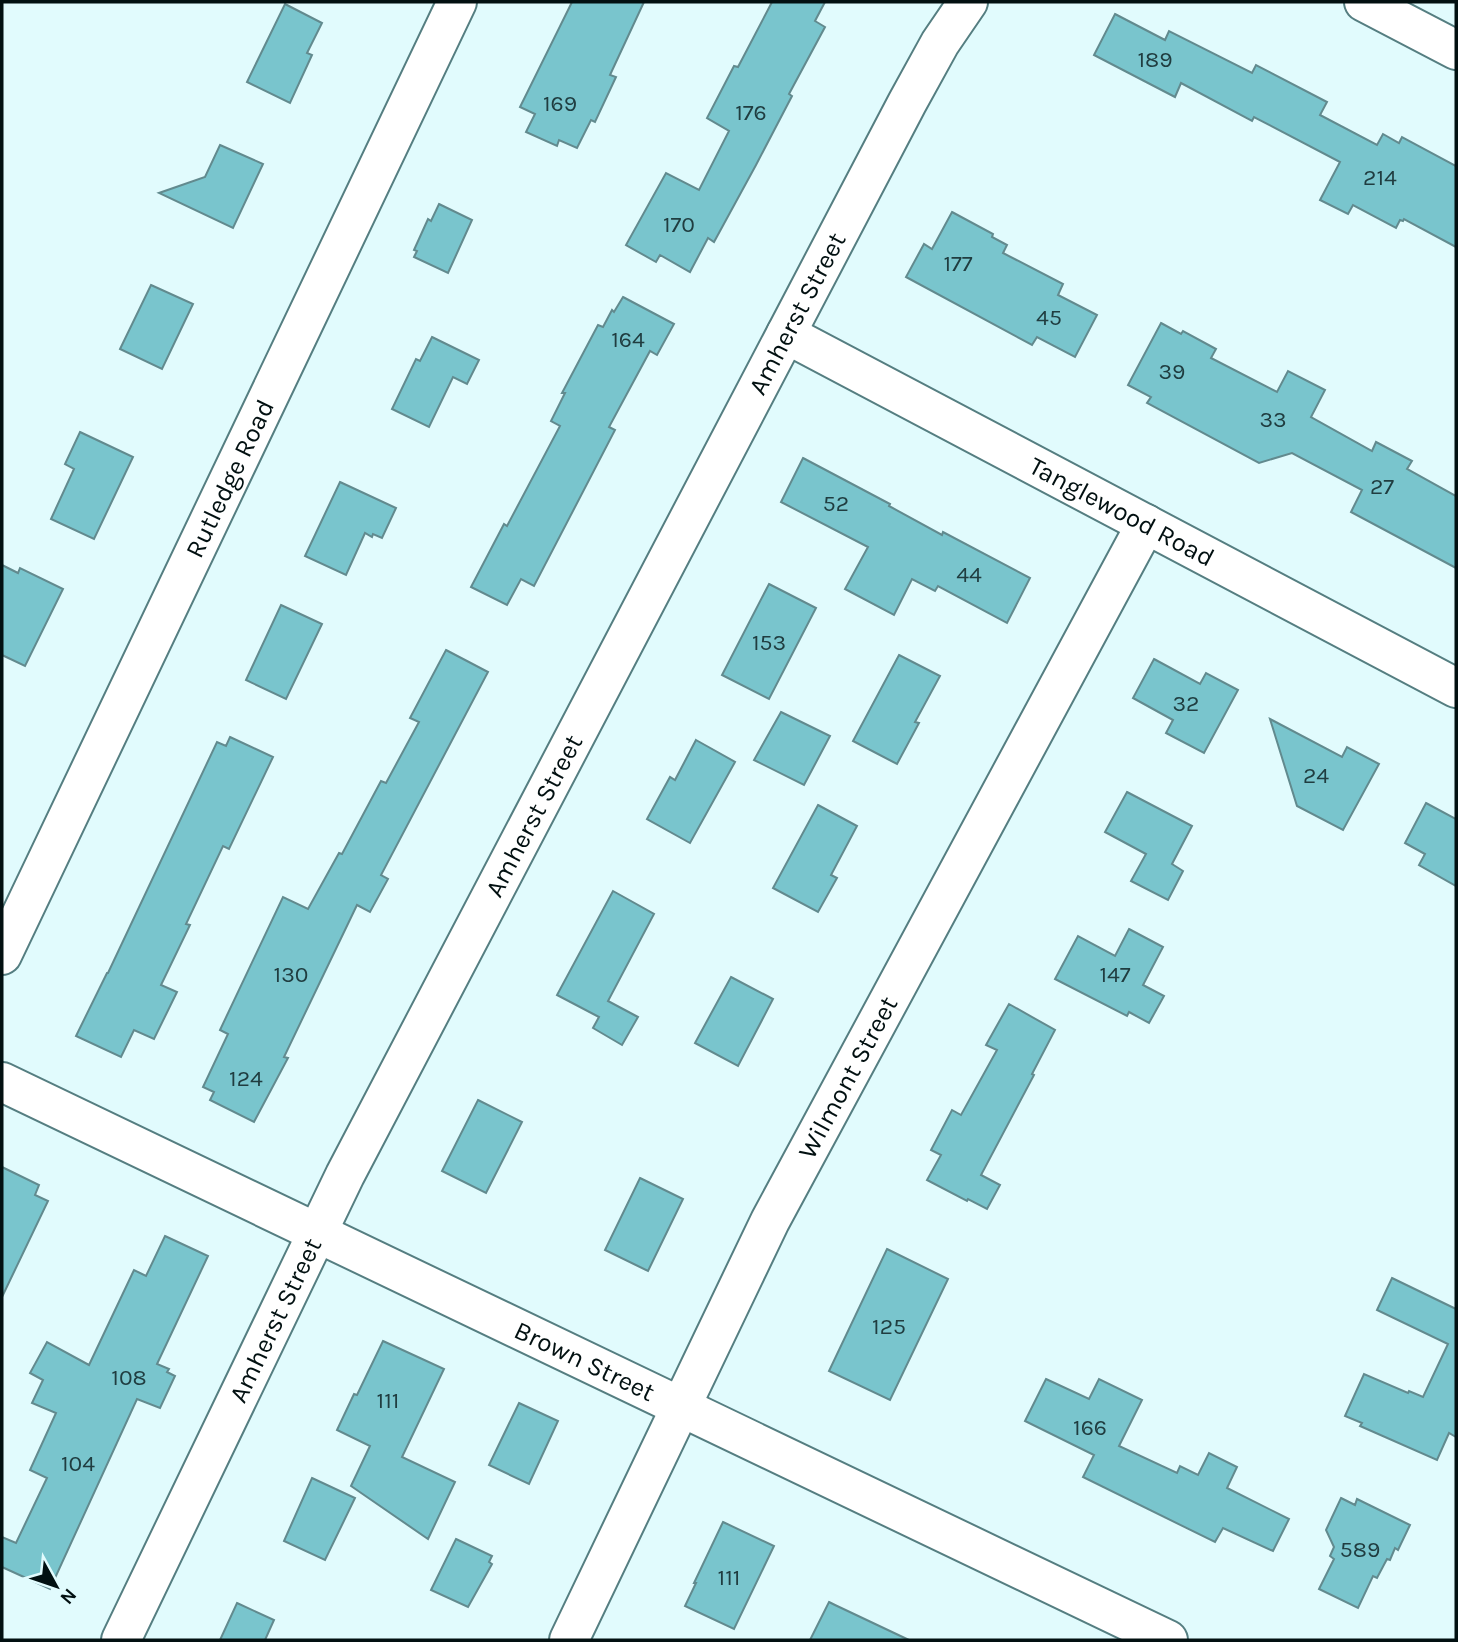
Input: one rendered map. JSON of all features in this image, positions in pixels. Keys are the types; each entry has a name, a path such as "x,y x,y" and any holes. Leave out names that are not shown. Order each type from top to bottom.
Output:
{"street":[{"name":"Rutledge Road","path":"2,955 457,2"},
{"name":"Amherst Street","path":"121,1640 316,1232 907,103 940,43 968,2"},
{"path":"1364,2 1456,50"},
{"name":"Tanglewood Road","path":"786,334 1456,688"},
{"name":"Wilmont Street","path":"569,1640 776,1210 1146,524"},
{"name":"Brown Street","path":"2,1082 1168,1640"}],"building":[{"path":"572,2 644,2 610,75 616,77 595,122 591,120 577,148 559,140 557,146 526,132 535,114 520,107"},
{"path":"772,2 825,2 815,21 825,27 789,94 792,96 714,242 708,238 690,272 660,255 656,262 626,245 666,173 699,190 729,131 707,118 734,66 738,67"},
{"path":"285,4 322,23 307,53 312,55 290,103 247,82"},
{"path":"1115,14 1165,40 1169,31 1252,73 1256,65 1327,102 1320,115 1377,145 1383,134 1399,143 1402,137 1456,166 1456,247 1404,219 1400,220 1396,228 1353,205 1348,214 1320,200 1340,162 1254,117 1252,121 1181,83 1175,97 1094,55"},
{"path":"220,145 263,164 233,228 159,193 205,177"},
{"path":"439,204 472,220 448,273 414,257 417,251 414,250 428,219 431,221"},
{"path":"952,212 993,234 992,237 1007,245 1003,253 1063,284 1058,295 1097,315 1075,357 1037,337 1032,345 906,277 924,244 932,249"},
{"path":"151,285 193,304 162,369 120,349"},
{"path":"623,297 674,324 657,355 650,351 609,427 615,430 534,586 521,579 507,605 471,587 560,426 551,421 565,393 562,393 598,325 603,327"},
{"path":"1161,323 1181,334 1183,331 1216,349 1211,358 1277,392 1288,371 1325,390 1311,417 1372,451 1376,442 1412,461 1407,469 1456,496 1456,568 1351,512 1362,490 1292,453 1259,463 1147,403 1151,397 1128,385"},
{"path":"432,337 479,360 467,384 453,377 429,427 392,409 416,359 420,361"},
{"path":"80,432 133,457 94,539 51,519 74,469 65,464"},
{"path":"803,458 942,535 943,532 1030,578 1007,623 938,586 935,591 912,579 894,615 845,589 868,547 781,502"},
{"path":"340,482 396,508 382,538 365,533 346,575 305,556"},
{"path":"2,565 18,573 20,568 63,589 25,666 2,655"},
{"path":"769,584 816,608 769,699 722,675"},
{"path":"281,605 322,624 286,699 246,680"},
{"path":"446,650 488,672 381,875 388,879 370,912 357,905 284,1057 288,1058 254,1122 210,1100 214,1092 203,1087 228,1034 220,1030 283,897 308,909 339,853 342,854 381,781 386,783 419,722 410,718"},
{"path":"899,655 940,676 915,722 919,723 897,764 853,741"},
{"path":"1154,659 1200,684 1206,673 1238,690 1204,753 1166,733 1173,720 1133,698"},
{"path":"781,712 830,736 804,785 754,760"},
{"path":"1270,719 1342,757 1347,747 1379,764 1343,830 1297,806"},
{"path":"230,737 273,757 229,849 223,846 186,924 190,925 161,985 177,992 154,1039 134,1030 121,1057 76,1036 217,742 226,746"},
{"path":"696,740 735,762 690,843 647,819 670,777 675,780"},
{"path":"1127,792 1192,826 1172,864 1183,871 1168,900 1131,881 1146,854 1105,832"},
{"path":"1426,803 1456,819 1456,886 1419,865 1425,854 1405,843"},
{"path":"818,805 857,826 831,875 837,878 818,912 773,888"},
{"path":"613,891 654,914 608,1001 638,1017 622,1045 593,1028 599,1017 557,995"},
{"path":"1129,929 1163,947 1143,985 1164,996 1149,1023 1129,1012 1127,1016 1055,979 1078,936 1115,956"},
{"path":"731,977 773,999 738,1066 695,1043"},
{"path":"1009,1004 1055,1030 981,1175 1000,1185 987,1209 927,1180 941,1155 931,1150 952,1110 961,1115 997,1050 986,1045"},
{"path":"478,1100 522,1122 486,1193 442,1171"},
{"path":"2,1167 39,1185 35,1195 48,1201 2,1297"},
{"path":"640,1178 683,1199 648,1271 605,1250"},
{"path":"165,1236 208,1256 157,1364 169,1369 167,1372 175,1376 160,1408 137,1399 50,1589 2,1567 2,1537 16,1543 47,1478 30,1470 56,1413 32,1403 43,1380 30,1373 47,1342 89,1365 134,1270 146,1276"},
{"path":"887,1249 948,1279 890,1400 829,1371"},
{"path":"1392,1278 1456,1309 1456,1437 1449,1433 1437,1460 1360,1426 1362,1423 1345,1416 1364,1374 1423,1397 1448,1344 1377,1310"},
{"path":"383,1341 444,1369 402,1457 455,1482 428,1539 351,1486 370,1446 337,1430"},
{"path":"1046,1379 1089,1399 1099,1379 1142,1400 1119,1446 1177,1473 1180,1466 1198,1475 1209,1453 1237,1467 1227,1488 1289,1519 1273,1551 1223,1528 1215,1542 1083,1477 1094,1455 1025,1421"},
{"path":"519,1403 558,1421 529,1484 489,1465"},
{"path":"312,1478 355,1498 325,1560 284,1541"},
{"path":"1341,1498 1355,1505 1357,1499 1410,1525 1398,1550 1395,1548 1377,1578 1373,1576 1358,1608 1319,1589 1334,1559 1330,1556 1334,1547 1326,1530"},
{"path":"723,1522 774,1546 734,1629 685,1606"},
{"path":"456,1539 492,1556 489,1562 492,1564 468,1607 431,1590"},
{"path":"829,1602 835,1605 909,1640 810,1640"},
{"path":"237,1603 274,1620 265,1640 220,1640"}]}
